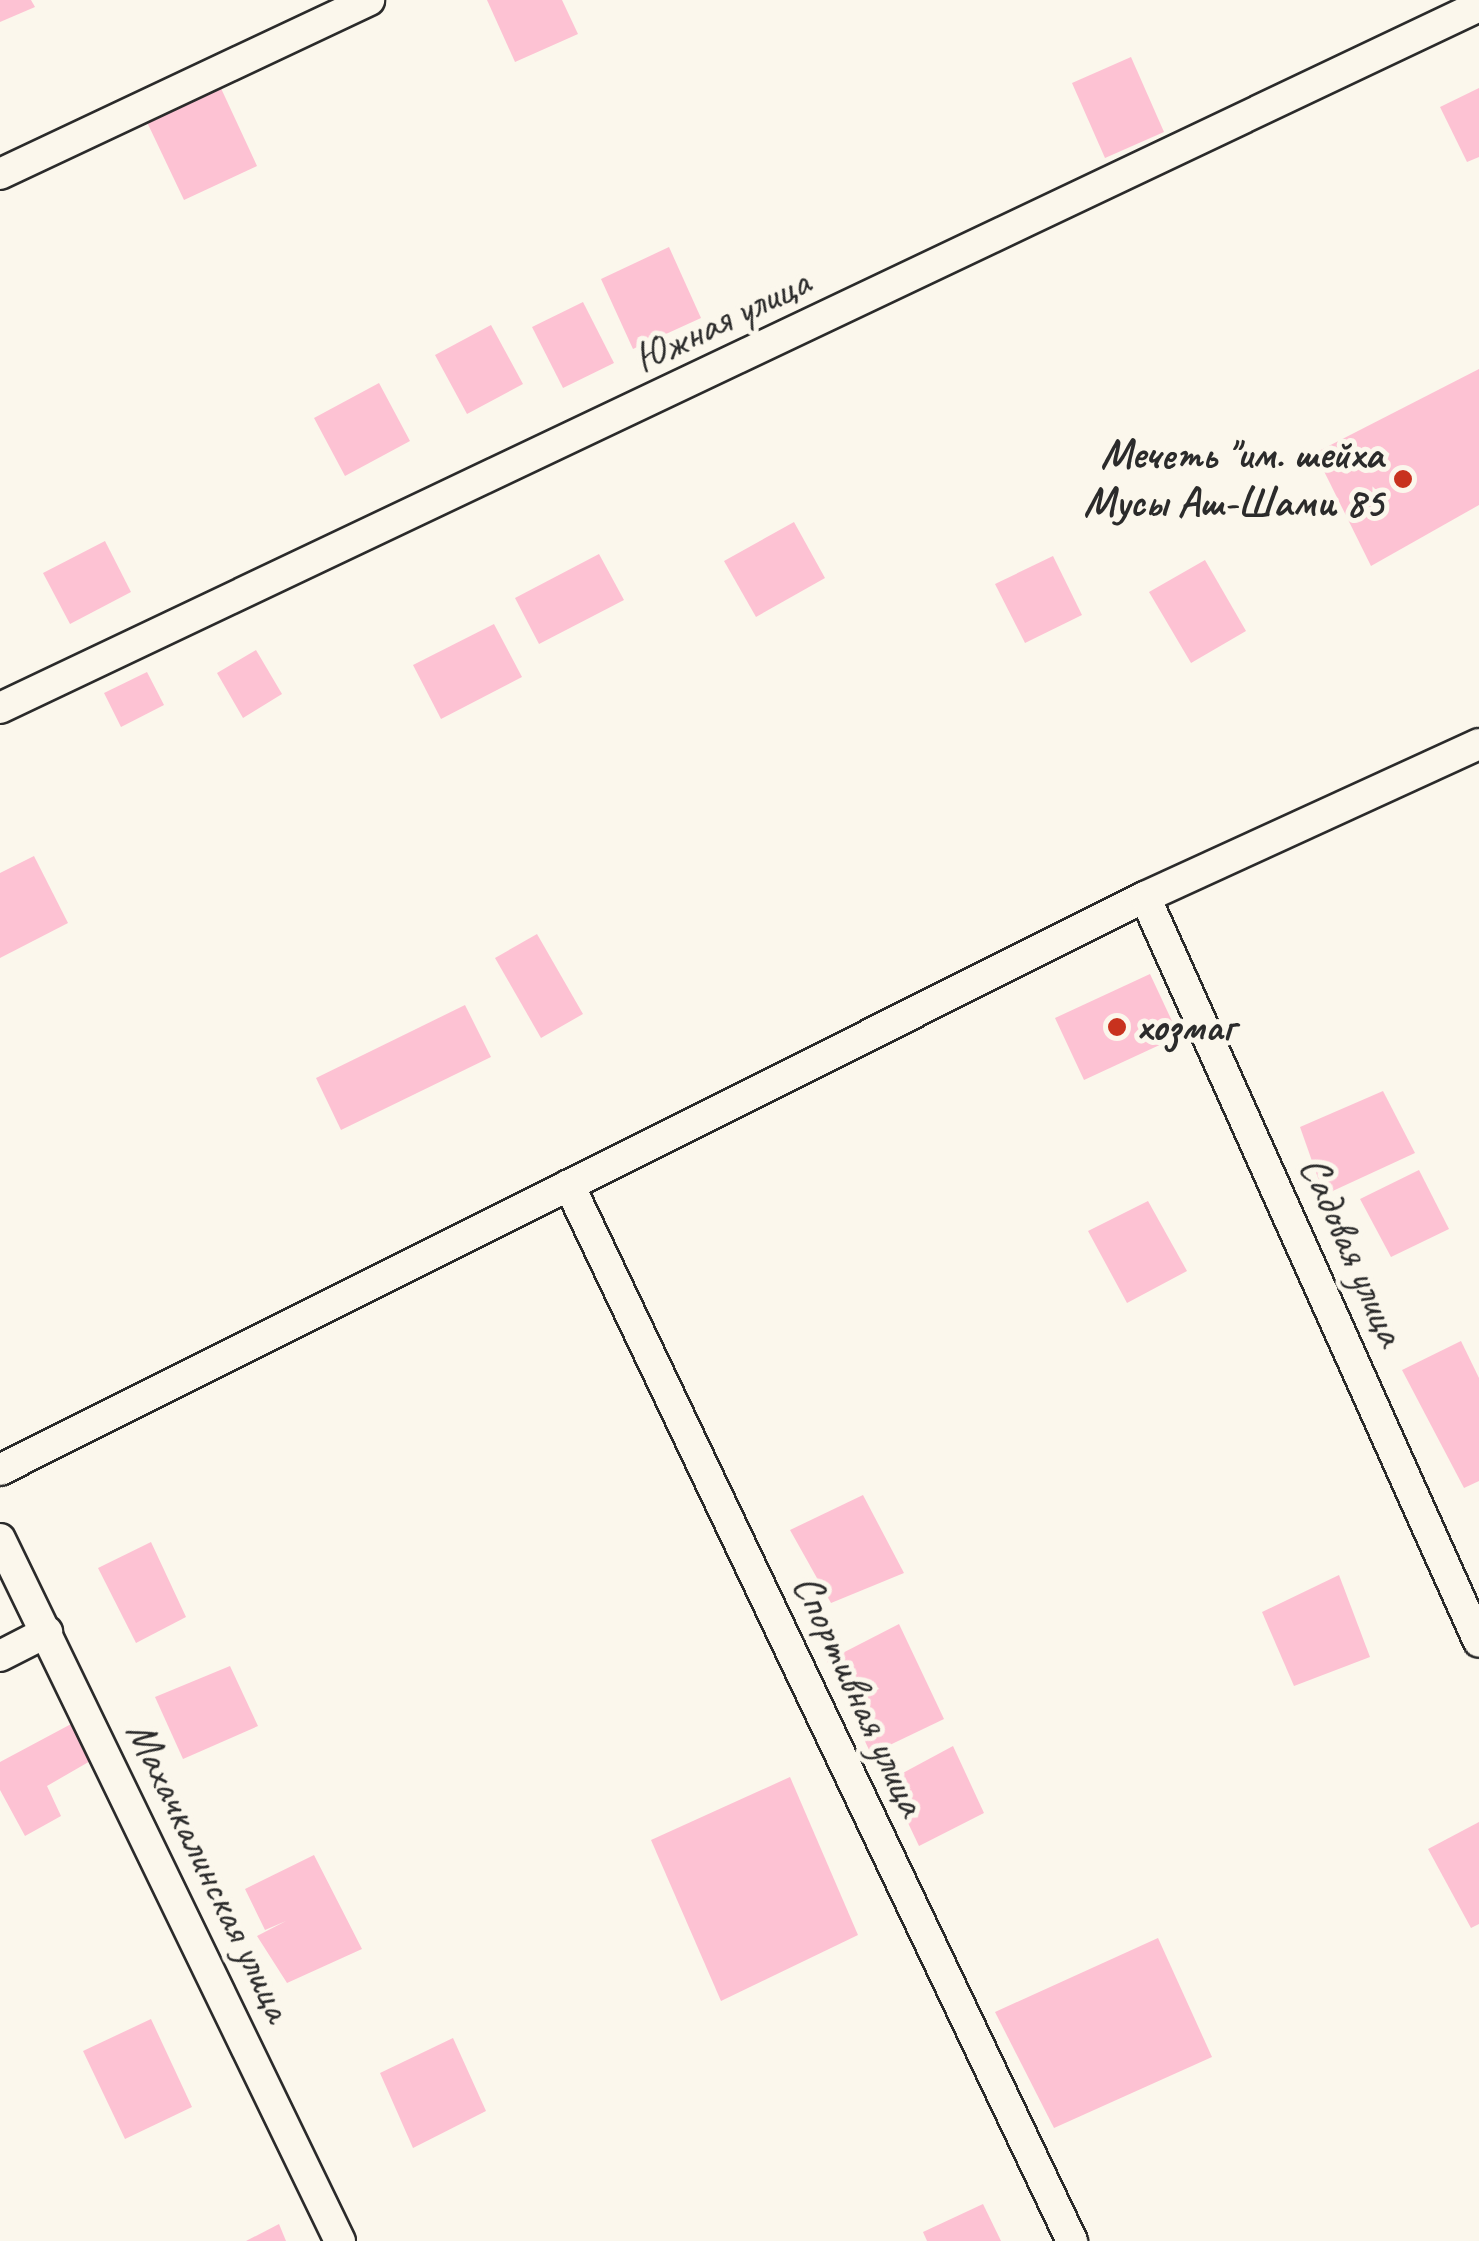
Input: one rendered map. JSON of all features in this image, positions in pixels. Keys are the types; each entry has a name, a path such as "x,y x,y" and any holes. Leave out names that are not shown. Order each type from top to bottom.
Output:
{"street":[{"path":"0,174 368,0"},
{"name":"Южная улица","path":"0,708 1479,6"},
{"path":"0,1470 1145,896 1479,744"},
{"name":"Садовая улица","path":"1145,896 1479,1642"},
{"name":"Спортивная улица","path":"569,1185 1072,2241"},
{"name":"Махачкалинская улица","path":"0,1539 340,2241"},
{"path":"0,1656 46,1632"}],"building":[{"path":"0,0 31,0 35,7 0,22"},
{"path":"487,0 562,0 578,34 515,62"},
{"path":"1131,57 1164,132 1105,158 1072,83"},
{"path":"219,84 257,166 184,200 145,118"},
{"path":"1479,88 1479,157 1467,162 1440,107"},
{"path":"669,247 701,318 633,349 601,279"},
{"path":"583,302 614,363 563,388 532,327"},
{"path":"491,325 523,384 467,414 435,355"},
{"name":"Мечеть \"им. шейха Мусы Аш-Шами 85","path":"1479,369 1479,505 1371,566 1315,453"},
{"path":"379,383 410,441 345,476 314,418"},
{"path":"794,522 825,578 756,617 724,561"},
{"path":"105,541 131,592 70,624 43,573"},
{"path":"599,554 624,600 539,644 515,598"},
{"path":"1053,556 1082,615 1025,643 995,584"},
{"path":"1205,560 1246,631 1191,663 1149,592"},
{"path":"494,624 522,677 441,719 413,665"},
{"path":"256,650 282,694 243,718 217,673"},
{"path":"147,672 164,705 121,727 104,693"},
{"path":"34,856 68,923 0,958 0,873"},
{"path":"537,934 583,1014 541,1038 495,958"},
{"name":"хозмаг","path":"1150,974 1179,1036 1084,1080 1055,1018"},
{"path":"465,1005 491,1057 341,1130 316,1078"},
{"path":"1383,1091 1415,1153 1324,1195 1300,1127"},
{"path":"1419,1170 1449,1229 1391,1257 1360,1199"},
{"path":"1148,1201 1187,1271 1127,1303 1088,1231"},
{"path":"1461,1341 1479,1378 1479,1481 1464,1488 1402,1370"},
{"path":"863,1495 904,1573 831,1603 790,1530"},
{"path":"151,1542 186,1617 136,1643 98,1568"},
{"path":"1339,1575 1370,1657 1294,1686 1262,1612"},
{"path":"899,1624 944,1719 871,1754 827,1661"},
{"path":"230,1666 258,1726 183,1759 155,1697"},
{"path":"73,1723 92,1760 47,1786 61,1816 25,1836 0,1790 0,1762"},
{"path":"953,1746 984,1813 919,1846 888,1781"},
{"path":"790,1777 858,1935 721,2001 651,1840"},
{"path":"1479,1822 1479,1924 1471,1928 1428,1849"},
{"path":"314,1855 362,1949 287,1983 257,1936 286,1921 265,1930 245,1889"},
{"path":"1158,1938 1212,2057 1054,2128 995,2012"},
{"path":"151,2019 192,2107 125,2139 83,2051"},
{"path":"453,2038 486,2111 413,2148 380,2073"},
{"path":"983,2204 1001,2241 927,2241 923,2232"},
{"path":"279,2224 286,2241 246,2241"}],"place":[{"name":"Мечеть \"им. шейха Мусы Аш-Шами 85","path":"1403,479"},
{"name":"хозмаг","path":"1117,1027"}]}
